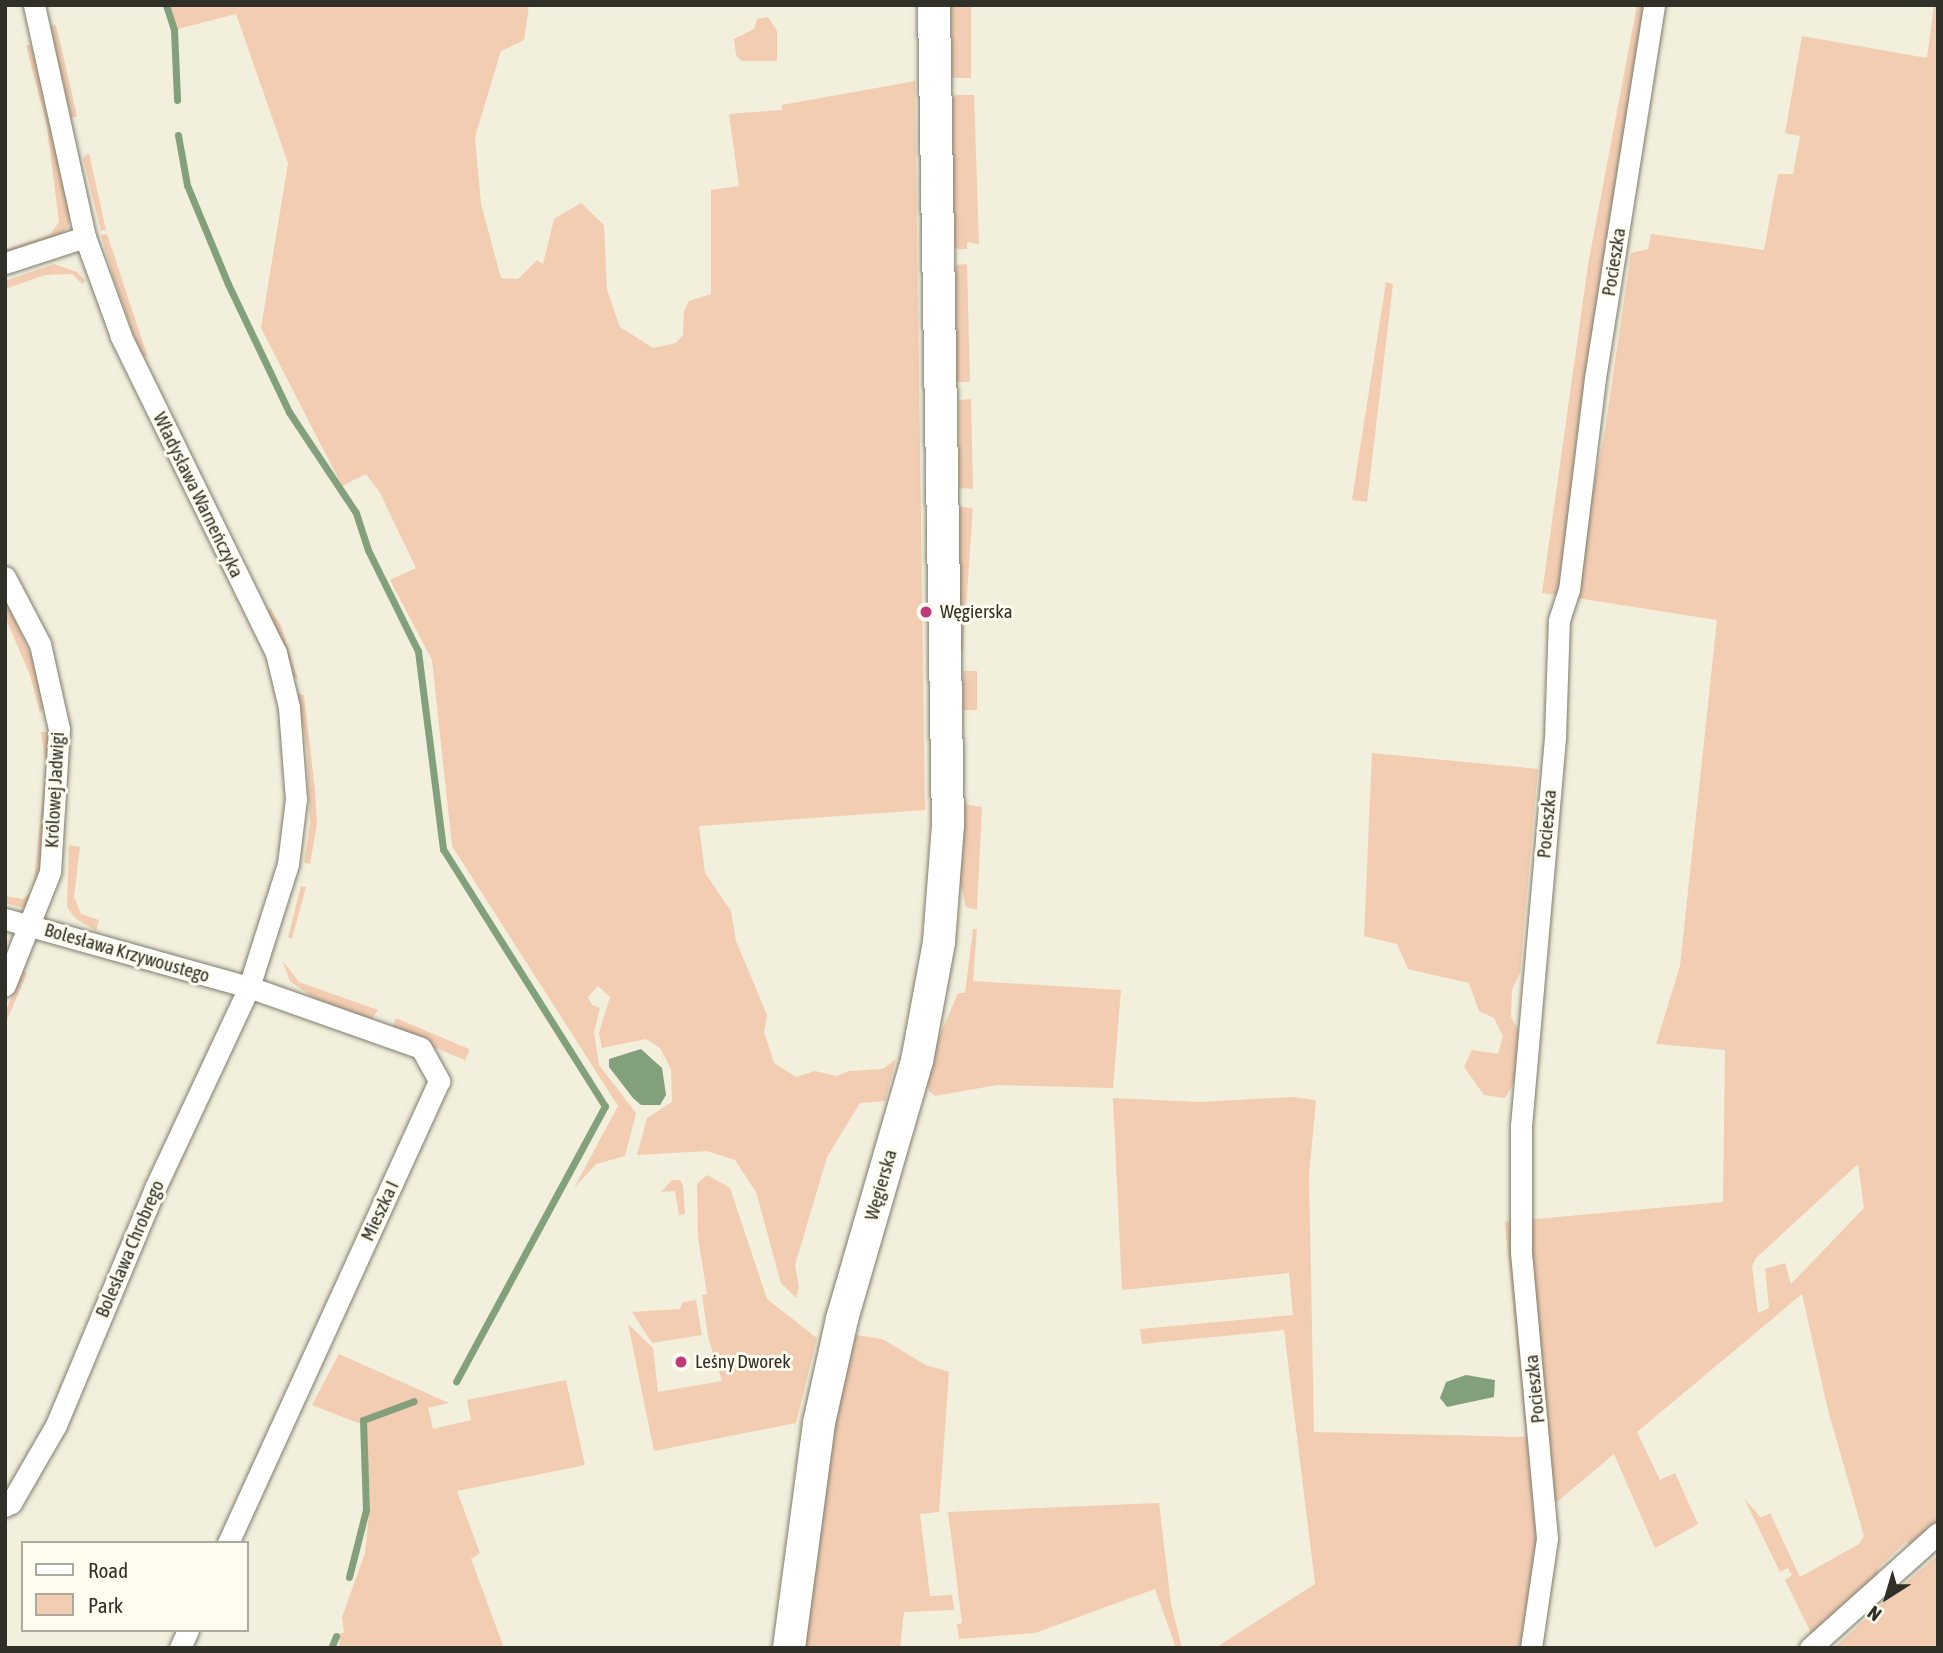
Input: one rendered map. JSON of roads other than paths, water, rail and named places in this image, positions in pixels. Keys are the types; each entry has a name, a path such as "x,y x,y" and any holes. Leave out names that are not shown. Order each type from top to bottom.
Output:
{"main road":[{"name":"Węgierska","path":"789,1648 803,1518 822,1411 842,1319 917,1061 939,942 948,826 934,5"}],"street":[{"name":"Władysława Warneńczyka","path":"34,5 85,237 121,336 160,421 276,653 289,707 296,799 288,864 249,987"},
{"name":"Pocieszka","path":"1531,1648 1547,1538 1521,1251 1521,1126 1555,738 1559,620 1569,590 1595,378 1654,5"},
{"path":"5,263 85,237"},
{"name":"Królowej Jadwigi","path":"5,577 40,644 59,729 50,872 32,926 5,985"},
{"name":"Bolesława Krzywoustego","path":"5,919 249,987"},
{"name":"Bolesława Chrobrego","path":"5,1506 11,1503 55,1424 155,1188 249,987"},
{"name":"Mieszka I","path":"229,1541 439,1081 421,1048 249,987"},
{"path":"1810,1648 1938,1533"},
{"path":"180,1648 187,1632"}],"waterway":[{"path":"166,5 174,30 177,100"},
{"path":"178,135 187,185 228,284 289,412 356,513 368,550 418,651 443,849 605,1106 456,1381"},
{"path":"349,1577 366,1510 363,1420 414,1401"},
{"path":"331,1648 336,1636"}],"place":[{"name":"Węgierska","path":"926,612"},
{"name":"Leśny Dworek","path":"681,1362"}]}
